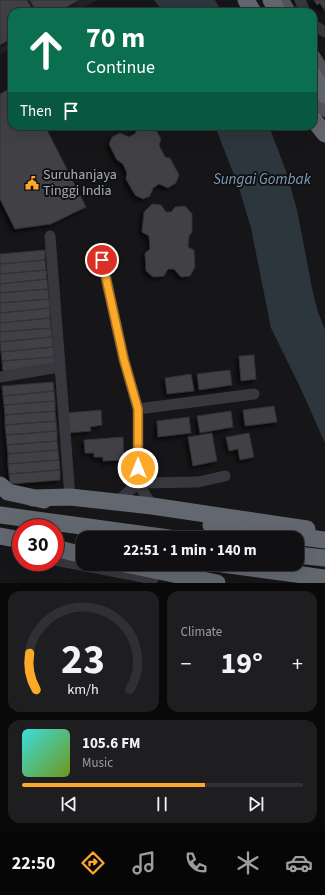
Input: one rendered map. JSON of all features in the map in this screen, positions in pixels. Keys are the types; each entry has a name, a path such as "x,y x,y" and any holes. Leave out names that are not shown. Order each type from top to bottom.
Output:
{"highway":[{"path":"317,82 325,95"},
{"path":"317,123 325,134"},
{"path":"0,485 8,492 71,507 325,540"},
{"path":"33,498 70,497 152,506 316,530 325,540"},
{"path":"0,515 118,531"},
{"path":"0,535 12,537"},
{"path":"64,545 76,550"},
{"path":"64,549 76,551"},
{"path":"304,556 321,557"},
{"path":"159,571 217,583"},
{"path":"274,571 325,578"}],"main road":[{"path":"317,62 325,74"},
{"path":"317,97 325,110"}],"street":[{"path":"50,236 70,497"},
{"path":"102,260 124,360 138,409 138,483 152,506"},
{"path":"0,377 59,367"},
{"path":"138,409 254,394"},
{"path":"117,502 138,483 198,482 225,476"},
{"path":"64,562 153,581 169,581"}],"shaded area":[{"path":"0,0 97,0 83,8 8,8 8,50 0,54"}],"water":[{"path":"154,0 215,0 220,8 160,8"},
{"name":"Sungai Gombak","path":"217,130 271,130 286,171 297,210 313,293 325,330 325,443 301,389 271,328 251,228 239,188"}],"building":[{"path":"0,0 27,0 32,8 8,8 8,40 0,45"},
{"path":"30,0 79,0 65,8 34,8"},
{"path":"314,0 325,0 325,11 320,3 317,5"},
{"path":"8,89 8,130 47,130 86,207 51,224 15,229 0,199 0,94"},
{"path":"136,130 156,130 161,139 159,145 165,157 170,158 179,175 176,183 168,188 159,184 153,188 150,196 143,199 135,195 126,179 127,173 123,164 117,160 109,144 112,137 120,133 129,137 136,133"},
{"path":"152,204 161,205 166,212 171,212 175,207 185,206 192,214 192,232 189,236 188,247 194,250 195,267 190,276 181,277 174,269 168,269 164,276 153,277 146,271 145,253 150,249 149,236 142,232 144,212"},
{"path":"45,250 45,260 0,264 0,254"},
{"path":"45,260 46,270 0,274 0,264"},
{"path":"46,270 47,279 0,284 0,274"},
{"path":"47,279 48,289 0,293 0,284"},
{"path":"48,289 49,299 0,303 0,293"},
{"path":"49,299 50,308 0,313 0,303"},
{"path":"50,308 50,318 0,323 0,313"},
{"path":"50,318 51,328 0,332 0,323"},
{"path":"51,328 52,337 0,342 0,332"},
{"path":"52,337 53,347 1,352 0,342"},
{"path":"53,347 54,357 2,361 1,352"},
{"path":"254,355 256,379 241,381 239,356"},
{"path":"54,357 55,366 3,371 2,361"},
{"path":"230,370 232,385 199,390 197,374"},
{"path":"191,374 194,391 167,394 165,378"},
{"path":"53,382 54,391 3,396 2,386"},
{"path":"54,391 55,401 4,405 3,396"},
{"path":"55,401 55,411 5,415 4,405"},
{"path":"274,406 277,422 245,426 243,410"},
{"path":"101,410 102,425 90,427 91,431 67,433 66,413"},
{"path":"55,411 56,421 5,425 5,415"},
{"path":"231,411 233,427 200,433 197,416"},
{"path":"189,417 191,433 158,437 157,421"},
{"path":"56,421 57,431 6,435 5,425"},
{"path":"57,431 57,441 7,445 6,435"},
{"path":"212,433 217,461 193,466 188,437"},
{"path":"249,433 254,457 240,460 238,449 229,451 226,437"},
{"path":"123,437 124,460 103,461 103,457 94,457 94,453 85,453 84,440"},
{"path":"57,441 58,450 8,454 7,445"},
{"path":"58,450 59,460 8,464 8,454"},
{"path":"59,460 60,470 9,474 8,464"},
{"path":"60,470 60,480 10,484 9,474"}],"place":[{"name":"Suruhanjaya Tinggi India","path":"32,183"}],"route":[{"path":"102,260 124,360 138,409 138,468"}]}
